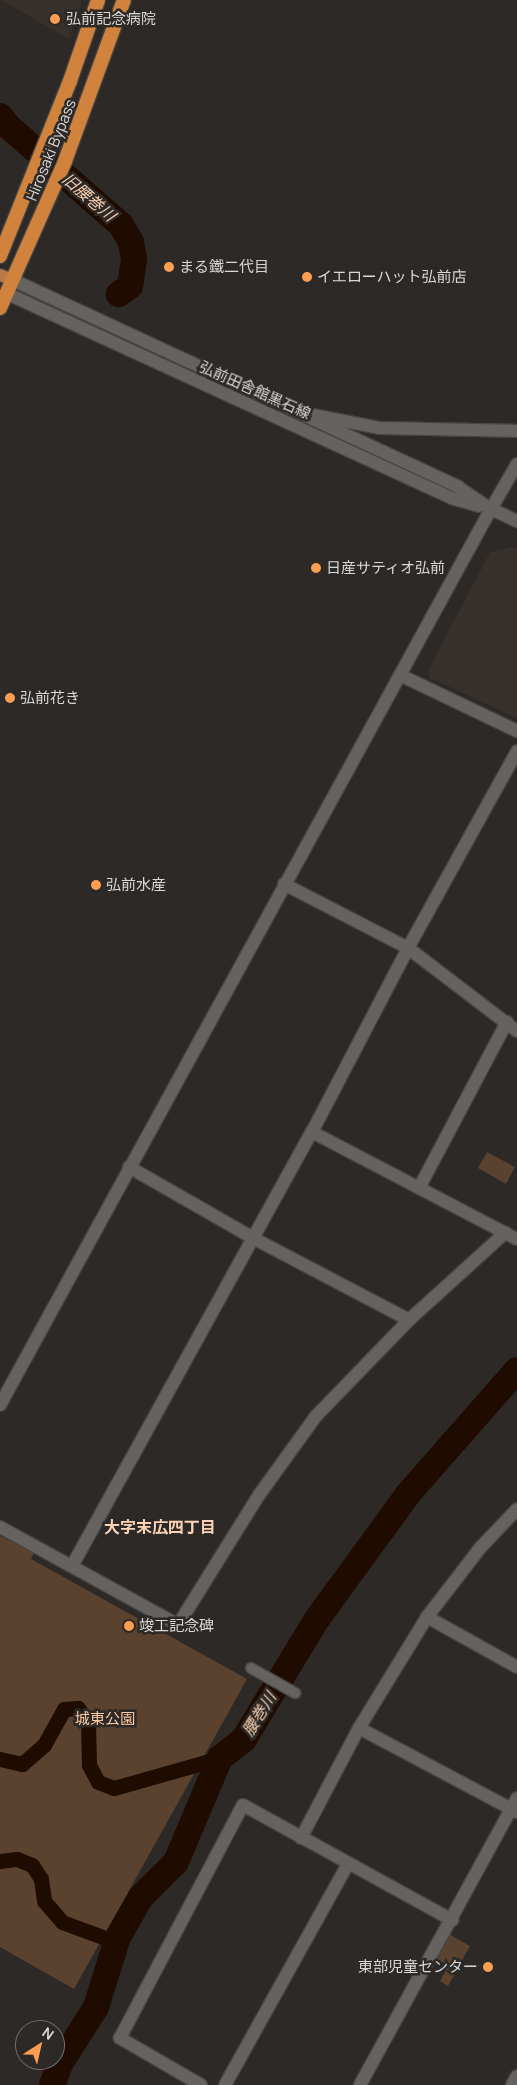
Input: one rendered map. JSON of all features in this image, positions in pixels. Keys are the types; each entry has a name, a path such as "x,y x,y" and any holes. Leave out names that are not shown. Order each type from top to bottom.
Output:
{"highway":[{"name":"Hirosaki Bypass","path":"0,256 46,146 98,0"},
{"name":"Hirosaki Bypass","path":"0,308 4,293 13,280 65,162 124,0"}],"main road":[{"path":"0,275 13,280"}],"street":[{"name":"弘前田舎館黒石線","path":"13,280 458,487 491,509"},
{"name":"弘前田舎館黒石線","path":"4,293 452,498 491,509"},
{"name":"弘前田舎館黒石線","path":"293,411 379,428 517,431"},
{"path":"0,1405 284,884 517,464"},
{"path":"491,509 517,521"},
{"path":"400,675 517,731"},
{"path":"72,1566 312,1132 408,948 517,751"},
{"path":"284,884 408,948 517,1031"},
{"path":"419,1188 507,1022"},
{"path":"0,1527 178,1625 259,1495 316,1416 409,1320 511,1236 312,1132"},
{"path":"129,1167 253,1238 409,1320"},
{"path":"300,1838 359,1728 427,1617 481,1547 517,1509"},
{"path":"427,1617 517,1667"},
{"path":"251,1668 295,1693"},
{"path":"359,1728 515,1806 360,2085"},
{"path":"201,2085 120,2038 243,1805 452,1920"},
{"path":"225,2085 348,1864"},
{"path":"512,2085 517,2076"}],"shaded area":[{"name":"弘前記念病院","path":"1,0 82,0 69,39"},
{"path":"513,547 517,548 517,718 430,678 428,671 490,552"}],"green space":[{"path":"487,1152 515,1167 506,1184 478,1168"},
{"name":"城東公園","path":"0,1536 34,1553 31,1559 247,1679 74,1989 0,1947"},
{"path":"449,1934 470,1946 448,1986 440,1981 448,1966 437,1959"}],"waterway":[{"name":"旧腰巻川","path":"0,116 8,126 121,225 131,242 134,259 130,286 119,294"},
{"name":"腰巻川","path":"52,2085 60,2064 96,2007 118,1937 141,1897 176,1862 220,1758 244,1739 317,1619 408,1494 517,1370"},
{"path":"0,1759 22,1764 44,1745 64,1709 78,1708 88,1723 89,1765 98,1782 114,1788 220,1758"},
{"path":"0,1861 17,1859 32,1865 41,1879 44,1901 62,1922 108,1939 118,1937"}],"place":[{"name":"弘前記念病院","path":"55,19"},
{"name":"まる鐵二代目","path":"169,267"},
{"name":"イエローハット弘前店","path":"307,277"},
{"name":"日産サティオ弘前","path":"316,568"},
{"name":"弘前花き","path":"10,698"},
{"name":"弘前水産","path":"96,885"},
{"name":"竣工記念碑","path":"129,1626"},
{"name":"東部児童センター","path":"488,1967"}],"district":[{"name":"大字末広四丁目","path":"160,1527"}]}
